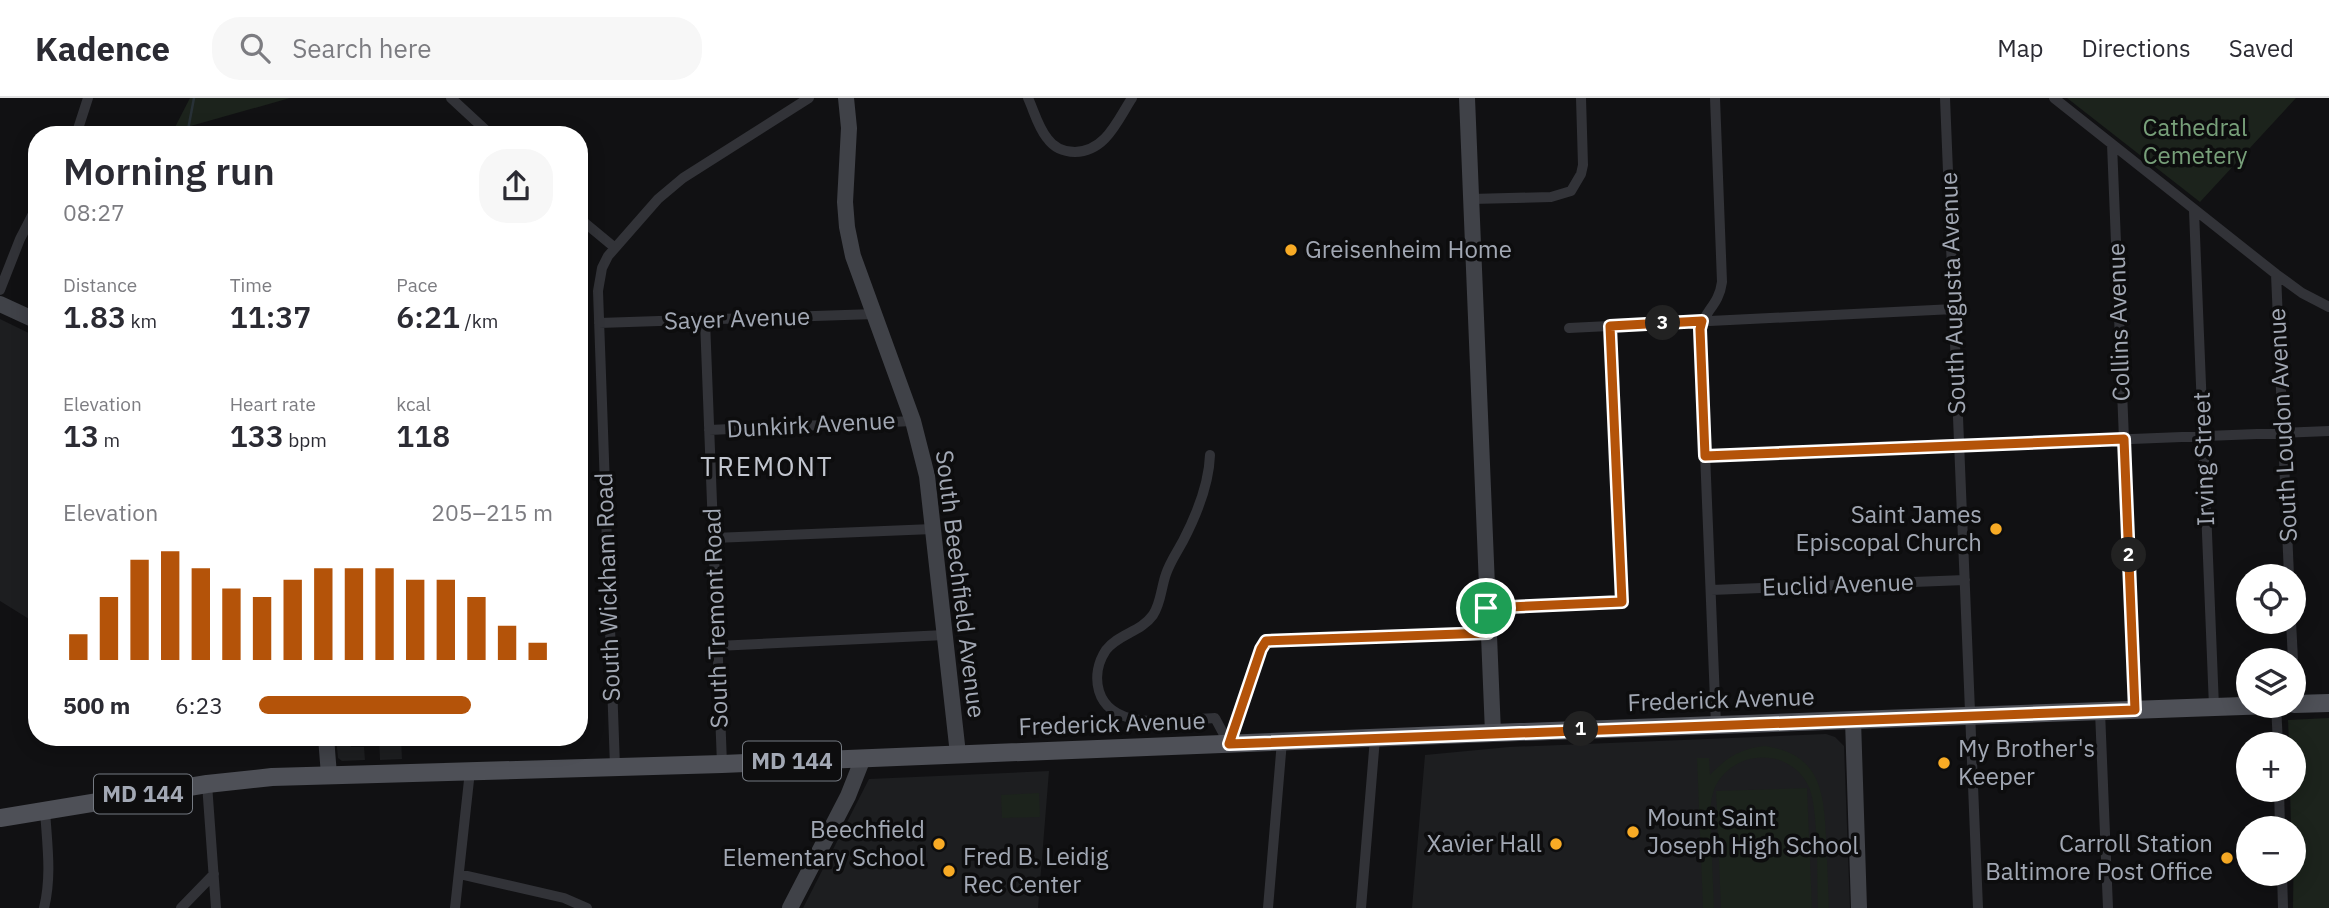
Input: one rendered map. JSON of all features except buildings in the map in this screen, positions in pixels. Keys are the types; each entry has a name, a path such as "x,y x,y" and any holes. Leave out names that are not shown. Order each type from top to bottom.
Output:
{"main road":[{"path":"2306,704 2329,703"},
{"name":"Frederick Avenue","path":"0,818 207,784 261,778 722,764 2236,706"}],"street":[{"path":"79,126 88,98"},
{"path":"451,98 481,126"},
{"name":"South Wickham Road","path":"615,767 599,323 602,268 614,247 658,199 683,178 809,98"},
{"name":"South Beechfield Avenue","path":"846,98 849,128 846,227 853,256 913,421 927,476 958,754"},
{"path":"1028,98 1047,138 1062,150 1087,151 1097,147 1106,138 1132,98"},
{"path":"1466,98 1493,733"},
{"path":"1471,199 1551,197 1571,191 1583,165 1581,98"},
{"path":"1715,98 1722,282 1717,302 1702,321 1700,329 1716,725"},
{"name":"South Augusta Avenue","path":"1945,98 1978,908"},
{"path":"2054,98 2276,274 2302,293 2329,307"},
{"name":"Collins Avenue","path":"2112,144 2135,710"},
{"name":"Irving Street","path":"2194,211 2214,707"},
{"path":"0,290 28,223"},
{"path":"588,225 614,247"},
{"name":"South Loudon Avenue","path":"2276,274 2289,564"},
{"path":"0,304 28,317"},
{"path":"1569,328 1954,309"},
{"name":"Sayer Avenue","path":"599,323 875,314"},
{"name":"South Tremont Road","path":"705,320 722,764"},
{"path":"1486,608 1622,602 1610,326"},
{"name":"Dunkirk Avenue","path":"709,430 913,421"},
{"path":"1705,456 2329,431"},
{"path":"1210,455 1207,483 1192,522 1166,574 1153,615 1138,629 1111,644 1100,661 1097,680 1103,700 1118,715 1140,720 1215,718 1229,744"},
{"path":"713,538 933,529"},
{"name":"Euclid Avenue","path":"1711,590 1965,580"},
{"path":"1229,744 1266,641 1488,633"},
{"path":"718,646 945,635"},
{"path":"2100,711 2108,908"},
{"path":"1853,720 1859,908"},
{"path":"1361,908 1376,738"},
{"path":"1268,908 1282,741"},
{"path":"327,746 329,775"},
{"path":"790,908 848,796 863,758"},
{"path":"455,908 470,771"},
{"path":"207,784 216,908"},
{"path":"44,908 49,878 45,810"},
{"path":"459,873 564,898 587,908"},
{"path":"181,908 214,874"},
{"path":"2282,886 2283,908"}],"shaded area":[{"path":"0,319 28,333 28,618 0,601"},
{"name":"Mount Saint Joseph High School","path":"1826,734 1835,737 1844,746 1850,908 1412,908 1425,755 1509,747"},
{"path":"337,746 364,747 365,760 342,761 338,758"},
{"path":"379,746 401,746 402,759 380,760"},
{"name":"Beechfield Elementary School","path":"1049,771 1038,908 803,908 869,779"}],"green space":[{"path":"190,98 290,98 191,126 176,126"},
{"name":"Cathedral Cemetery","path":"2067,98 2296,98 2200,202"},
{"path":"2329,718 2329,908 2293,908 2293,886 2306,886 2306,816 2291,816 2290,802 2306,802 2306,732 2288,732 2288,720"},
{"path":"1764,746 1797,757 1815,776 1825,820 1829,908 1818,908 1816,826 1808,785 1788,764 1776,759 1762,758 1749,759 1736,765 1725,773 1716,785 1710,811 1714,908 1703,908 1697,758 1709,758 1710,775 1734,755"},
{"path":"1807,788 1812,908 1721,908 1716,791"},
{"path":"1039,793 1040,817 1002,818 1001,795"}],"waterway":[{"path":"189,126 194,98"}],"place":[{"name":"Greisenheim Home","path":"1291,250"},
{"name":"Saint James Episcopal Church","path":"1996,529"},
{"name":"My Brother's Keeper","path":"1944,763"},
{"name":"Mount Saint Joseph High School","path":"1633,832"},
{"name":"Beechfield Elementary School","path":"939,844"},
{"name":"Xavier Hall","path":"1556,844"},
{"name":"Carroll Station Baltimore Post Office","path":"2227,858"},
{"name":"Fred B. Leidig Rec Center","path":"949,871"}],"district":[{"name":"TREMONT","path":"767,467"}],"route":[{"path":"1702,321 1700,329 1705,456 2124,439 2135,710 1229,744 1266,641 1488,633 1486,608 1622,602 1610,326 1702,321"}]}
